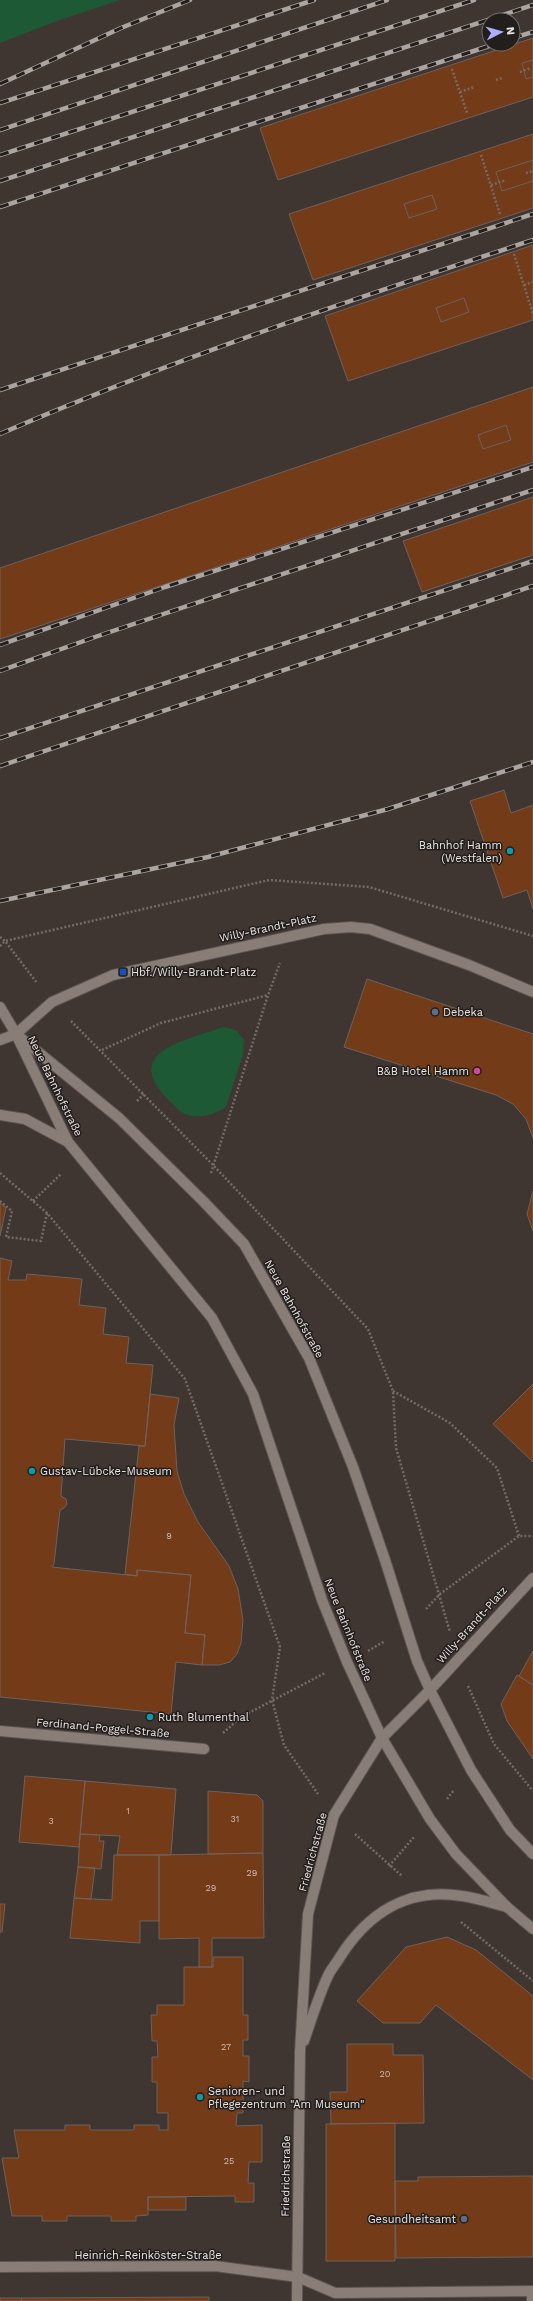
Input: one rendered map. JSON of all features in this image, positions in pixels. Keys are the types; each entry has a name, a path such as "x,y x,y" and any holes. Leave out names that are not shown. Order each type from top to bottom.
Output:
{"street":[{"name":"Willy-Brandt-Platz","path":"16,1034 52,1002 113,975 292,934 324,929 352,927 370,929 468,965 533,992"},
{"path":"0,1007 16,1034 0,1040"},
{"name":"Neue Bahnhofstraße","path":"16,1034 68,1142 212,1318 249,1387 322,1600 347,1662 382,1738 430,1819 456,1854 507,1907 533,1929"},
{"name":"Neue Bahnhofstraße","path":"16,1034 119,1118 244,1244 309,1358 353,1467 386,1560 406,1629 430,1690 471,1770 510,1830 533,1854"},
{"path":"0,1115 25,1118 68,1142"},
{"name":"Willy-Brandt-Platz","path":"430,1690 533,1578"},
{"name":"Friedrichstraße","path":"297,2301 300,2052 308,1914 334,1815 382,1738 430,1690"},
{"name":"Ferdinand-Poggel-Straße","path":"0,1731 204,1749"},
{"name":"Friedrichstraße","path":"300,2052 327,1976 351,1941 367,1923 389,1906 410,1898 429,1895 461,1896 507,1907"},
{"name":"Heinrich-Reinköster-Straße","path":"0,2267 215,2266 298,2277 335,2293 532,2294"}],"path":[{"path":"520,72 531,68"},
{"path":"452,69 467,113"},
{"path":"496,80 502,78"},
{"path":"460,92 474,87"},
{"path":"481,155 500,214"},
{"path":"526,173 533,171"},
{"path":"491,185 506,180"},
{"path":"514,254 533,314"},
{"path":"524,285 533,282"},
{"path":"0,946 5,941 269,880 369,887 533,936"},
{"path":"203,1201 268,995 292,934"},
{"path":"0,937 5,941"},
{"path":"102,1050 161,1023 268,995"},
{"path":"0,1173 47,1213 185,1379 280,1647 272,1700 284,1745 334,1815 389,1866 429,1895 533,1981"},
{"path":"0,1201 12,1211 6,1237 41,1241 47,1213"},
{"path":"393,1391 450,1423 497,1468 519,1536"},
{"path":"204,1749 241,1717 347,1662 406,1629 440,1594 519,1536 533,1536"},
{"path":"440,1594 457,1660 494,1744 533,1791"}],"green space":[{"path":"0,0 120,0 57,21 0,43"},
{"path":"223,1027 236,1030 244,1040 243,1055 226,1107 205,1116 194,1116 183,1113 162,1093 154,1082 151,1069 153,1062 163,1051 178,1043"}],"building":[{"path":"533,38 533,97 278,180 260,128 491,52 521,52 521,42"},
{"path":"533,60 533,77 526,79 522,63"},
{"path":"533,134 533,208 313,280 289,214"},
{"path":"533,160 533,181 502,191 496,172"},
{"path":"432,195 437,209 409,218 404,204"},
{"path":"533,245 533,320 348,381 325,316"},
{"path":"464,298 469,312 441,322 436,308"},
{"path":"533,387 533,462 0,639 0,568"},
{"path":"506,425 511,440 483,449 478,435"},
{"path":"533,497 533,555 422,592 403,541"},
{"name":"Bahnhof Hamm (Westfalen)","path":"504,790 511,813 533,805 533,909 527,890 503,898 470,801"},
{"name":"B&B Hotel Hamm","path":"367,979 533,1034 533,1138 526,1119 513,1104 496,1095 344,1047"},
{"path":"533,1191 533,1231 527,1214"},
{"path":"0,1203 6,1208 0,1236"},
{"name":"Gustav-Lübcke-Museum","path":"0,1258 12,1261 8,1280 26,1280 27,1274 82,1279 79,1305 106,1308 103,1334 129,1337 126,1363 153,1365 145,1446 65,1439 61,1496 66,1499 67,1504 60,1510 54,1564 52,1567 137,1576 137,1570 191,1575 185,1633 205,1635 202,1665 176,1662 171,1714 0,1697"},
{"path":"533,1384 533,1462 493,1424"},
{"path":"150,1394 179,1398 174,1425 177,1471 184,1494 198,1522 229,1566 238,1589 243,1620 241,1643 237,1654 230,1662 219,1665 202,1665 205,1635 185,1633 191,1575 137,1570 137,1576 125,1574 139,1446 145,1446"},
{"path":"533,1651 533,1685 519,1676"},
{"path":"517,1675 533,1685 533,1759 507,1721 501,1704"},
{"path":"25,1776 85,1781 79,1847 19,1842"},
{"path":"85,1781 176,1789 171,1855 117,1855 120,1836 80,1834"},
{"path":"208,1791 257,1795 263,1801 263,1853 208,1854"},
{"path":"80,1834 100,1835 99,1841 104,1841 101,1869 78,1867"},
{"path":"263,1853 264,1938 212,1938 212,1967 199,1967 199,1938 159,1939 159,1855"},
{"path":"114,1855 159,1855 159,1921 140,1921 140,1943 70,1938 74,1898 112,1900"},
{"path":"78,1867 95,1868 91,1899 74,1898"},
{"path":"0,1904 5,1904 2,1932 0,1932"},
{"path":"447,1937 476,1950 533,1996 533,2080 436,2005 420,2023 383,2023 357,2001 406,1947"},
{"name":"Senioren- und Pflegezentrum \"Am Museum\"","path":"213,1957 243,1957 243,2015 248,2015 248,2040 243,2040 243,2056 249,2056 249,2082 243,2081 243,2113 237,2113 236,2126 262,2125 262,2162 249,2162 248,2183 254,2183 254,2202 235,2202 235,2196 148,2197 148,2215 136,2216 136,2221 111,2221 111,2216 67,2216 67,2221 42,2221 42,2216 12,2216 2,2158 19,2158 14,2130 65,2130 65,2125 90,2125 90,2130 134,2130 134,2125 159,2125 159,2130 168,2130 168,2113 157,2113 157,2082 152,2082 152,2057 158,2057 157,2041 152,2041 151,2015 157,2015 157,2005 184,2005 184,1967 213,1967"},
{"path":"347,2044 393,2044 393,2055 423,2055 424,2123 331,2124 330,2092 347,2092"},
{"path":"395,2123 395,2261 326,2261 326,2124"},
{"name":"Gesundheitsamt","path":"533,2176 533,2257 396,2258 395,2181 418,2181 418,2177"},
{"path":"148,2197 186,2197 186,2210 148,2210"},
{"path":"209,2297 209,2301 22,2301 21,2298"},
{"path":"0,2298 21,2298 22,2301 0,2301"}],"railway":[{"path":"0,84 121,28 190,0"},
{"path":"0,103 314,0"},
{"path":"0,130 387,0"},
{"path":"0,155 474,0"},
{"path":"0,181 533,5"},
{"path":"521,36 533,32"},
{"path":"0,207 481,49"},
{"path":"0,390 533,214"},
{"path":"0,434 131,380 198,355 264,331 533,240"},
{"path":"0,645 165,587 533,467"},
{"path":"0,671 95,637 533,490"},
{"path":"0,738 533,561"},
{"path":"0,766 533,586"},
{"path":"0,901 208,857 388,809 533,762"}],"place":[{"name":"Bahnhof Hamm (Westfalen)","path":"510,851"},
{"name":"Hbf./Willy-Brandt-Platz","path":"123,972"},
{"name":"Debeka","path":"435,1012"},
{"name":"B&B Hotel Hamm","path":"477,1071"},
{"name":"Gustav-Lübcke-Museum","path":"32,1471"},
{"name":"Ruth Blumenthal","path":"150,1717"},
{"name":"Senioren- und Pflegezentrum \"Am Museum\"","path":"200,2097"},
{"name":"Gesundheitsamt","path":"464,2219"}]}
